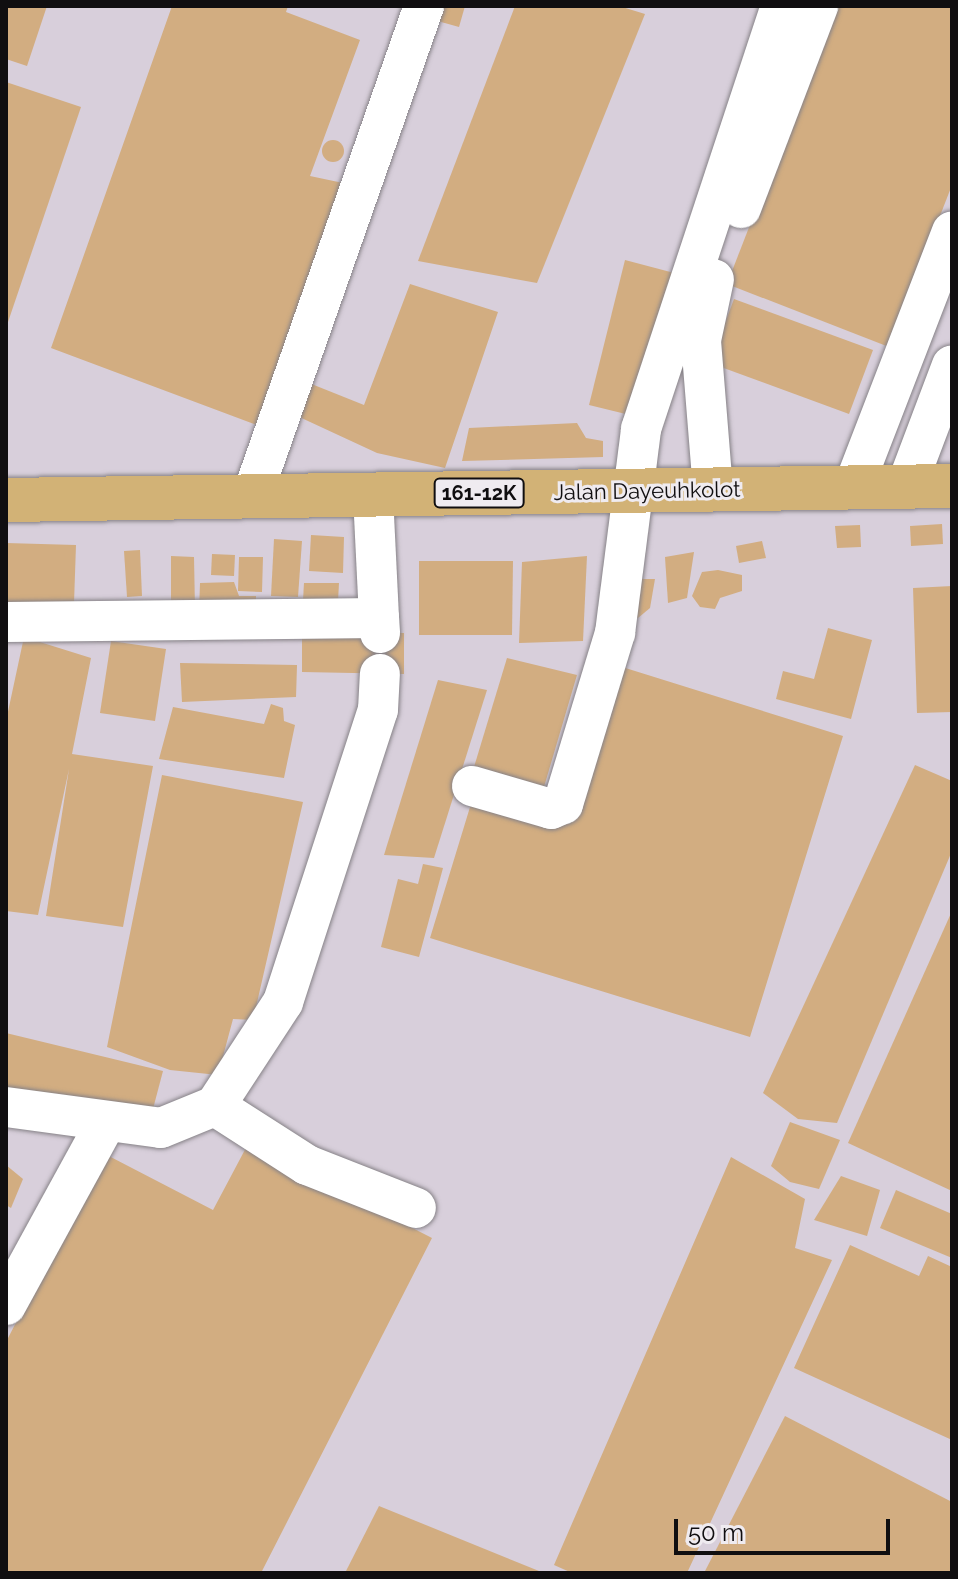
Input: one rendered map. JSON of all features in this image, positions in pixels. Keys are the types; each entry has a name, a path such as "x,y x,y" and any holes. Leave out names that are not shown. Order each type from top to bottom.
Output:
{"main road":[{"name":"Jalan Dayeuhkolot","path":"6,500 952,486"}],"lane":[{"path":"252,496 424,6"},
{"path":"472,786 551,809 563,804 615,633 641,429 781,6"},
{"path":"713,490 701,376 705,308 818,6"},
{"path":"853,488 952,231"},
{"path":"906,487 952,365"},
{"path":"6,622 380,626 373,495"},
{"path":"6,1107 105,1124 161,1128 215,1106 283,1002 378,710 380,674"},
{"path":"215,1106 307,1165 416,1208"},
{"path":"6,1305 105,1124"}],"shaded area":[{"path":"6,6 952,6 952,1573 6,1573"}],"building":[{"path":"6,6 47,6 27,66 6,59"},
{"path":"172,6 288,6 286,12 360,40 310,176 343,183 257,425 51,348"},
{"path":"438,6 465,6 459,27 434,20"},
{"path":"515,6 619,6 645,14 537,283 418,261"},
{"path":"835,6 952,6 952,185 889,347 727,284"},
{"path":"6,82 81,107 7,325 6,325"},
{"path":"333,140 341,143 344,151 341,159 333,162 325,159 322,151 325,143"},
{"path":"625,260 678,274 642,418 589,405"},
{"path":"410,284 498,312 445,468 377,453 295,415 309,383 364,405"},
{"path":"734,299 873,350 849,414 710,363"},
{"path":"577,423 586,438 603,441 603,457 462,461 469,428"},
{"path":"942,524 943,544 911,546 910,526"},
{"path":"860,525 861,547 837,548 835,526"},
{"path":"311,535 344,537 343,573 309,571"},
{"path":"274,539 302,541 298,597 271,596"},
{"path":"762,541 766,558 739,563 736,546"},
{"path":"6,543 76,545 74,603 6,602"},
{"path":"140,550 142,596 127,597 124,551"},
{"path":"694,552 687,598 668,603 665,557"},
{"path":"212,554 235,555 234,576 211,575"},
{"path":"171,556 194,557 195,609 171,609"},
{"path":"587,556 583,641 519,643 522,562"},
{"path":"239,557 263,557 262,592 238,591"},
{"path":"419,561 513,561 512,635 419,635"},
{"path":"718,570 742,575 742,591 720,598 715,609 700,607 692,596 702,572"},
{"path":"625,579 655,579 650,608 638,618 626,615"},
{"path":"234,582 239,596 256,596 256,613 199,612 200,583"},
{"path":"304,583 339,583 338,601 303,600"},
{"path":"952,586 952,712 917,713 913,588"},
{"path":"828,628 872,640 851,719 776,699 783,671 814,679"},
{"path":"302,631 404,633 404,674 302,672"},
{"path":"24,637 91,658 72,754 153,766 123,927 46,916 69,769 38,915 6,911 6,721"},
{"path":"111,641 166,649 155,721 100,713"},
{"path":"507,658 577,675 544,787 474,767"},
{"path":"180,663 297,665 296,697 182,702"},
{"path":"619,666 843,736 750,1037 430,938 474,794 570,824"},
{"path":"438,680 487,690 434,858 384,855"},
{"path":"271,704 283,708 284,721 295,725 284,778 159,759 173,707 264,724"},
{"path":"915,765 952,781 952,851 837,1123 798,1119 763,1093"},
{"path":"162,775 303,802 253,1020 233,1019 218,1075 170,1070 107,1047"},
{"path":"423,864 443,868 419,957 381,947 398,879 418,884"},
{"path":"952,911 952,1191 848,1143"},
{"path":"6,1033 163,1071 149,1124 6,1102"},
{"path":"790,1122 840,1140 819,1189 790,1182 771,1166"},
{"path":"248,1144 432,1238 261,1573 6,1573 6,1342 103,1153 213,1210"},
{"path":"731,1157 805,1199 795,1248 832,1260 687,1573 572,1573 554,1565"},
{"path":"6,1165 23,1179 11,1208 6,1205"},
{"path":"841,1176 880,1190 867,1236 814,1220"},
{"path":"896,1190 952,1214 952,1258 880,1228"},
{"path":"850,1245 919,1276 928,1256 952,1267 952,1440 794,1368"},
{"path":"785,1416 952,1502 952,1573 704,1573"},
{"path":"379,1506 544,1573 345,1573"}]}
